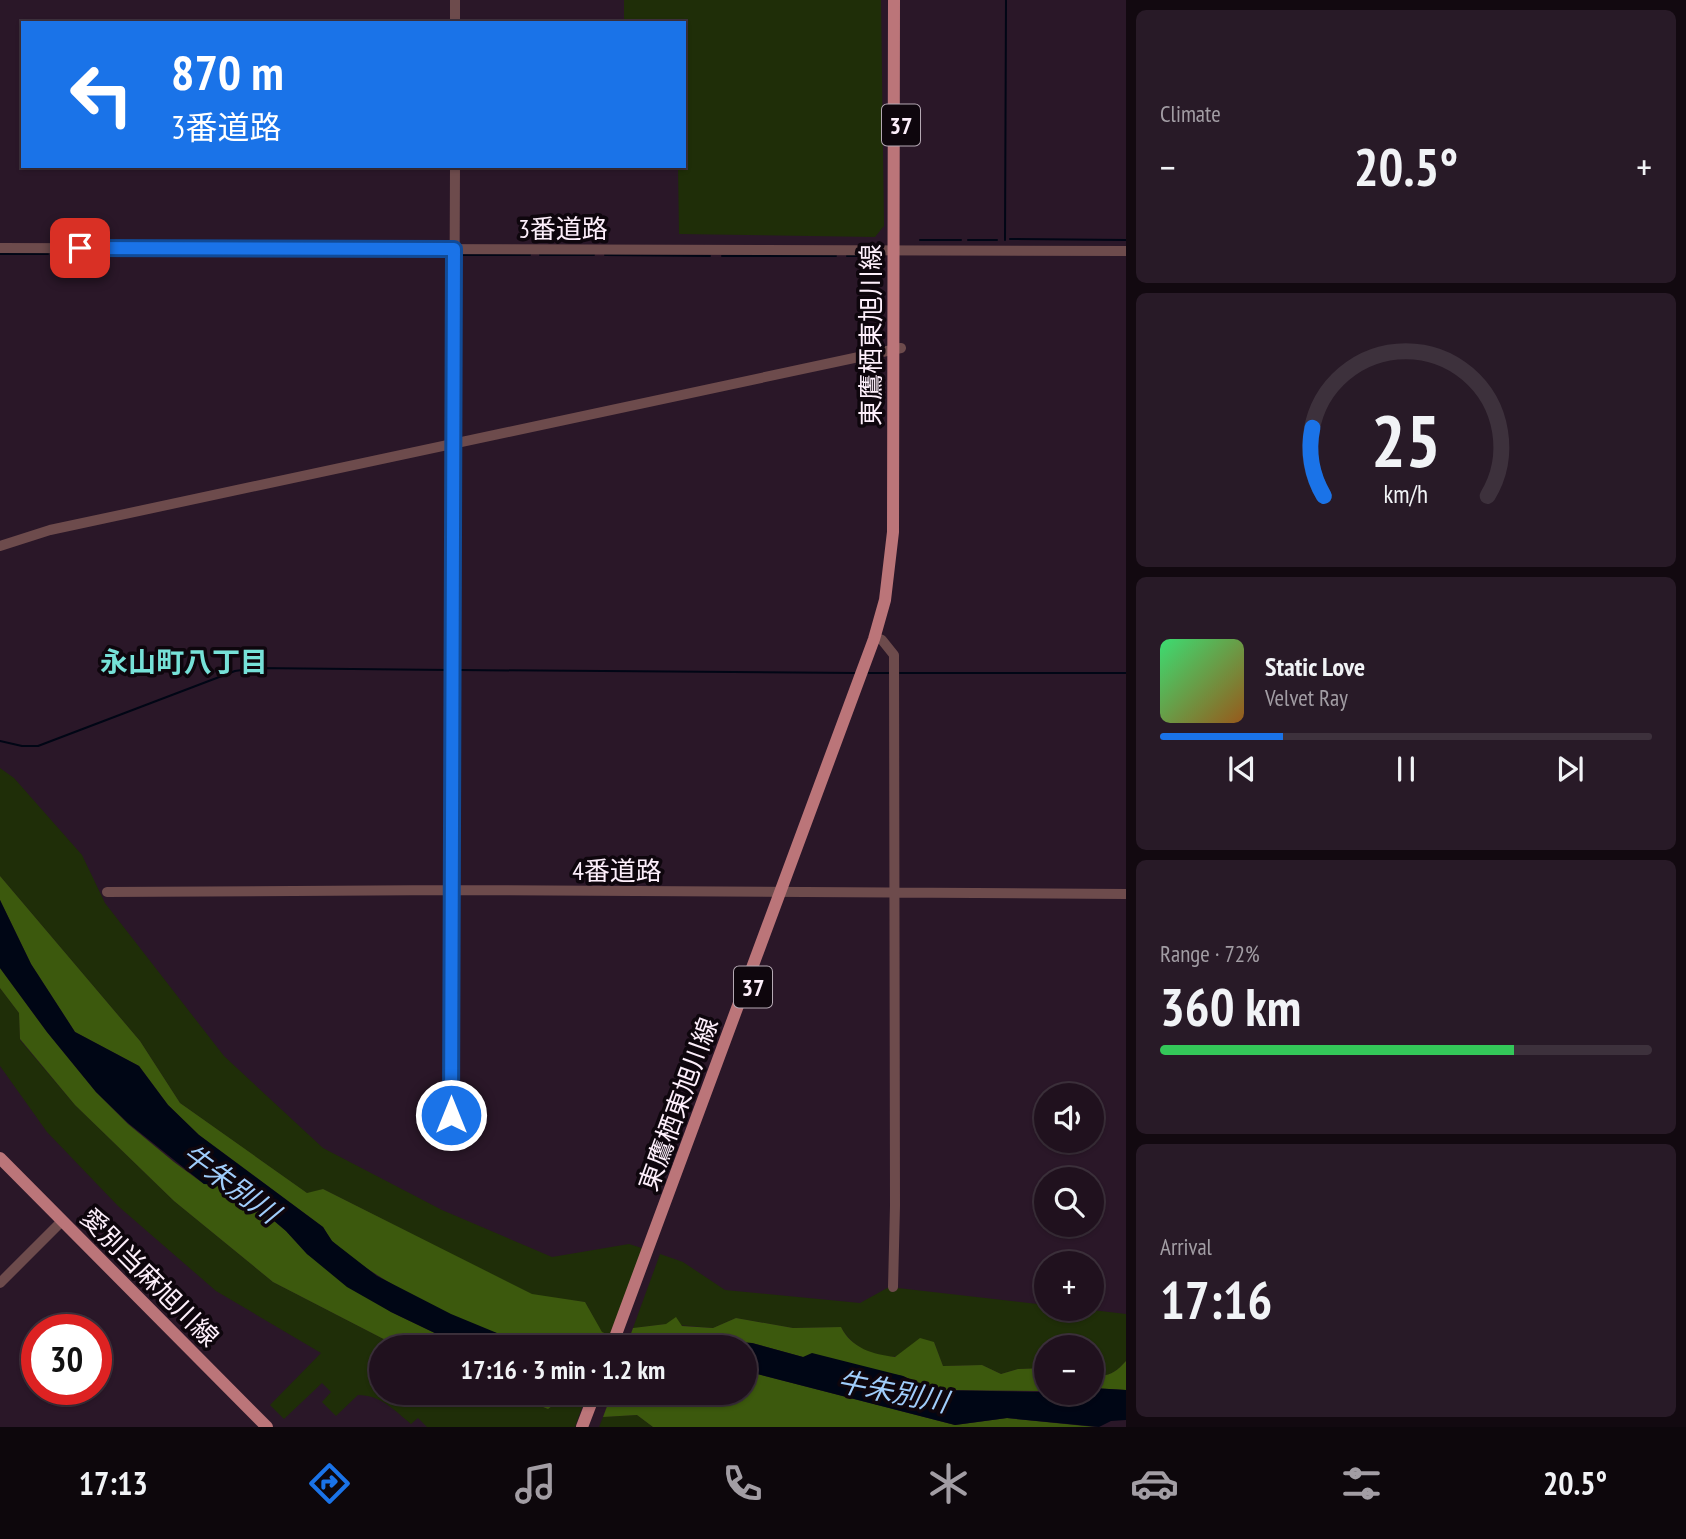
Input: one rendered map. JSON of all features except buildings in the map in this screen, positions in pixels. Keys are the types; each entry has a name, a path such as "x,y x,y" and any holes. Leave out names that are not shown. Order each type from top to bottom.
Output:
{"main road":[{"name":"東鷹栖東旭川線","path":"617,1335 634,1295 878,638 892,532 897,349 894,0"},
{"name":"東鷹栖東旭川線","path":"897,250 902,0"},
{"name":"愛別当麻旭川線","path":"0,1158 267,1427"},
{"name":"東鷹栖東旭川線","path":"623,1335 634,1295"},
{"path":"582,1427 590,1405"},
{"path":"591,1427 599,1405"}],"street":[{"path":"455,0 455,21"},
{"path":"451,1115 455,168"},
{"name":"3番道路","path":"0,248 1126,251"},
{"path":"0,546 50,530 897,349"},
{"path":"878,638 894,655 893,1287"},
{"name":"4番道路","path":"107,892 452,890 1126,894"},
{"path":"0,1283 62,1221"}],"green space":[{"path":"624,0 881,0 884,226 875,237 679,234 678,168 686,168 686,21 624,21"},
{"path":"0,768 14,778 82,855 105,903 224,1056 323,1148 442,1210 552,1257 629,1244 648,1250 615,1335 602,1333 585,1302 532,1295 323,1189 308,1194 180,1103 140,1041 0,876"},
{"path":"0,876 140,1041 180,1103 307,1193 323,1189 532,1294 585,1302 602,1332 609,1335 501,1334 438,1309 364,1267 332,1241 323,1227 199,1135 168,1105 139,1066 75,1032 31,964 0,900"},
{"path":"0,968 96,1092 128,1124 174,1162 204,1184 224,1185 253,1203 286,1231 307,1254 391,1312 439,1335 376,1335 273,1282 174,1201 75,1105 20,1039 19,1013 0,988"},
{"path":"0,988 19,1013 20,1040 75,1105 174,1201 273,1282 376,1335 369,1335 369,1397 358,1395 336,1416 322,1402 331,1392 322,1383 284,1419 270,1405 321,1353 216,1291 118,1206 47,1132 0,1066"},
{"path":"660,1254 683,1262 725,1290 860,1303 889,1287 1034,1304 1034,1321 1104,1321 1104,1311 1126,1314 1126,1361 1111,1374 1104,1376 1104,1335 1034,1335 1034,1368 1018,1369 1001,1374 982,1365 943,1366 934,1342 897,1356 872,1354 851,1340 841,1327 793,1328 736,1318 713,1328 666,1324 633,1328"},
{"path":"676,1317 682,1326 713,1328 736,1318 793,1328 841,1327 851,1341 864,1349 895,1357 920,1338 934,1342 943,1366 982,1365 1001,1374 1018,1369 1034,1368 1034,1391 933,1390 903,1376 803,1357 757,1344 757,1335 630,1335 633,1328 666,1324"},
{"path":"1126,1361 1126,1390 1104,1389 1104,1375"},
{"path":"757,1374 955,1425 1007,1418 1095,1427 653,1427 637,1415 603,1417 608,1405 757,1405"},
{"path":"387,1405 538,1405 548,1409 554,1405 583,1405 575,1427 427,1427 418,1418 411,1424"},
{"path":"538,1405 554,1405 548,1409"},
{"path":"637,1415 653,1427 599,1427 603,1417"}],"water":[{"name":"牛朱別川","path":"0,900 31,964 75,1032 139,1066 168,1105 199,1135 323,1227 332,1241 377,1276 451,1314 497,1333 510,1335 439,1335 347,1287 253,1203 224,1185 204,1184 128,1123 96,1092 0,968"},
{"name":"牛朱別川","path":"757,1344 803,1357 812,1353 903,1376 933,1390 1034,1392 1034,1405 1104,1405 1104,1389 1126,1390 1126,1420 1111,1421 1099,1427 1007,1418 955,1425 757,1374"}],"waterway":[{"path":"1005,240 1006,0"},
{"path":"1010,239 1126,240"},
{"path":"920,240 961,240"},
{"path":"968,240 997,240"},
{"path":"0,254 48,254"},
{"path":"59,254 194,254"},
{"path":"205,254 311,254"},
{"path":"323,254 446,254"},
{"path":"460,255 530,255"},
{"path":"540,255 594,255"},
{"path":"605,255 710,256"},
{"path":"722,256 836,256"},
{"path":"847,256 875,256"},
{"path":"0,741 38,746 235,671 255,668 449,670"},
{"path":"459,670 855,673"},
{"path":"868,673 890,673"},
{"path":"900,673 1126,673"}],"district":[{"name":"永山町八丁目","path":"184,661"}],"route":[{"path":"80,248 454,249 451,1115"}]}
